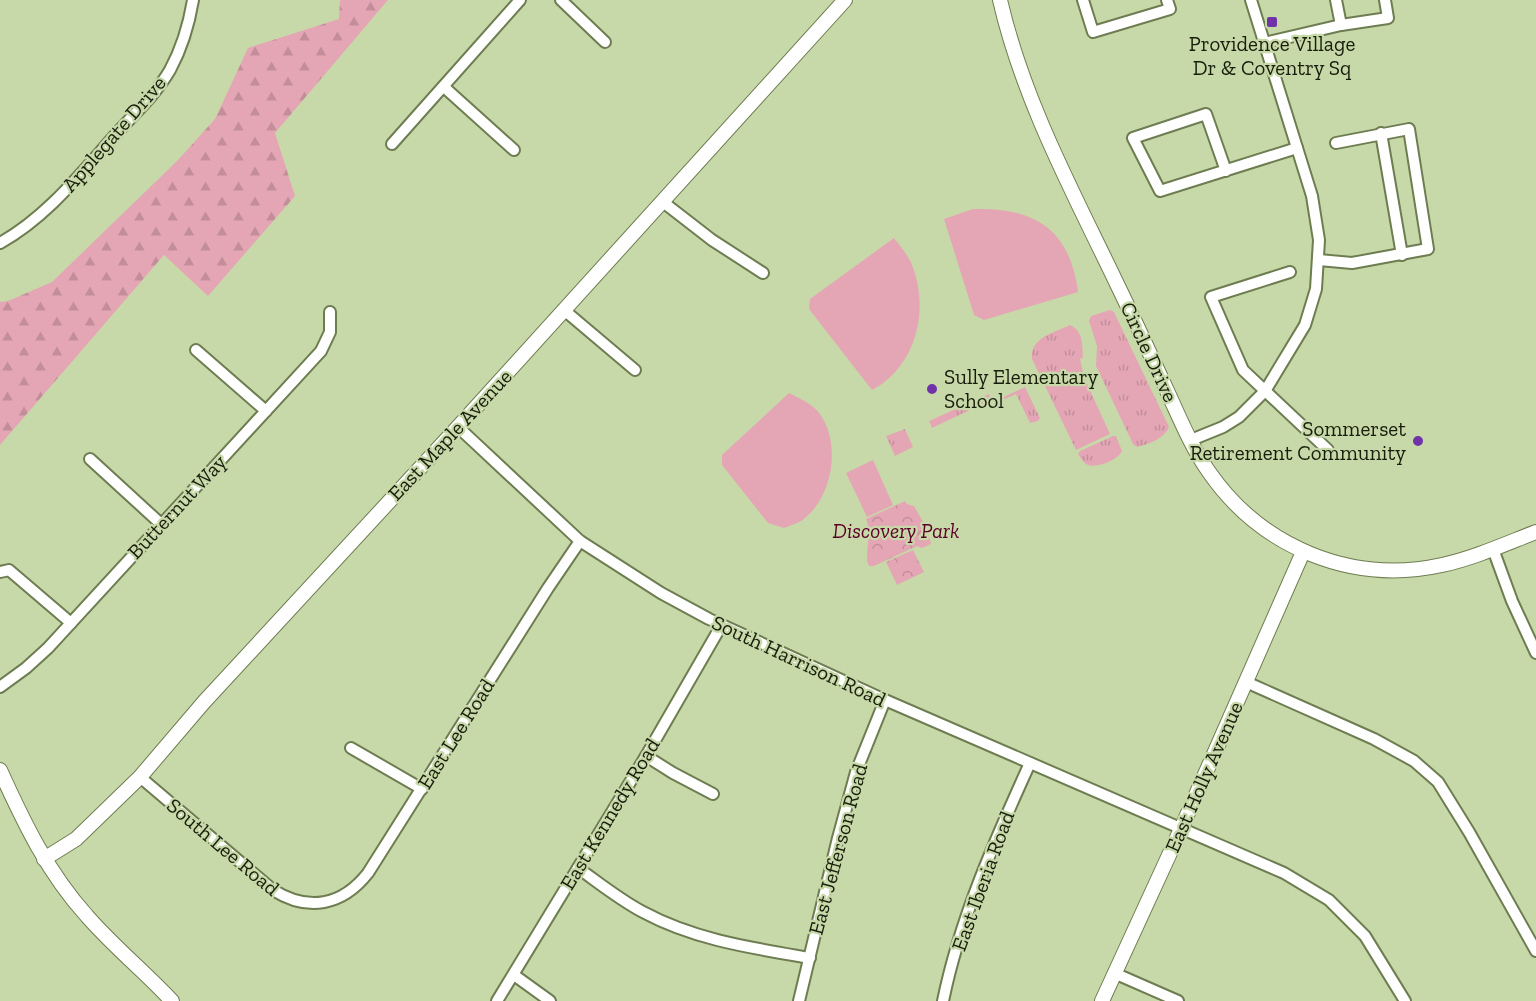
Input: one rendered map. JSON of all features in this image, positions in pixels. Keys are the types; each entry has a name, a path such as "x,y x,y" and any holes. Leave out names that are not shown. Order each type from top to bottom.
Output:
{"street":[{"name":"Applegate Drive","path":"0,243 30,223 60,196 162,82 176,58 186,32 193,0"},
{"path":"392,144 520,0"},
{"path":"561,0 605,42"},
{"name":"East Maple Avenue","path":"44,859 76,838 140,777 204,702 458,427 845,0"},
{"name":"Circle Drive","path":"1000,0 1009,40 1028,92 1191,440 1207,470 1233,501 1281,541 1333,563 1377,571 1407,570 1442,565 1493,549"},
{"path":"1083,0 1093,32 1170,9 1167,0"},
{"path":"1191,440 1229,424 1265,391 1305,325 1316,289 1318,260 1316,212 1251,0"},
{"path":"1336,0 1341,25"},
{"path":"1264,43 1341,25 1388,18 1385,0"},
{"path":"444,87 514,150"},
{"path":"1226,171 1206,114 1133,138 1160,191 1226,171 1297,148"},
{"path":"1318,260 1352,263 1428,249 1409,129 1336,143"},
{"path":"1381,133 1402,255"},
{"path":"663,202 712,240 763,273"},
{"path":"1290,272 1211,297 1243,370 1328,450"},
{"path":"564,310 635,370"},
{"name":"Butternut Way","path":"0,687 26,668 71,623 321,351 330,332 330,312"},
{"path":"196,350 266,411"},
{"name":"South Harrison Road","path":"458,427 580,541 661,593 721,626 885,700 1284,873 1329,900 1365,936 1404,1001"},
{"path":"90,459 161,524"},
{"path":"1536,532 1493,549 1512,601 1536,653"},
{"name":"East Lee Road","path":"313,904 342,895 362,880 580,541"},
{"name":"East Holly Avenue","path":"1102,1001 1181,829 1303,552"},
{"path":"0,572 9,570 71,623"},
{"name":"East Kennedy Road","path":"497,1001 646,756 721,626"},
{"path":"1246,682 1374,739 1414,760 1438,782 1536,951"},
{"name":"East Jefferson Road","path":"799,1001 856,772 885,700"},
{"path":"351,748 422,789"},
{"path":"646,756 713,794"},
{"name":"East Iberia Road","path":"943,1001 960,935 982,873 1030,763"},
{"path":"0,770 44,859 87,916 172,1001"},
{"name":"South Lee Road","path":"140,777 273,890 300,903 313,904"},
{"path":"578,868 641,912 673,926 733,945 810,958"},
{"path":"1114,973 1178,1001"},
{"path":"514,975 550,1001"}],"green space":[{"path":"340,0 388,0 275,133 295,196 208,296 164,255 0,445 0,302 8,301 52,282 177,161 215,119 248,48 339,19"},
{"path":"973,209 1014,212 1045,226 1067,252 1074,270 1078,292 984,320 974,315 944,219"},
{"path":"894,238 912,265 920,300 919,318 909,352 887,380 872,390 809,309 810,299"},
{"path":"1110,310 1114,312 1169,427 1160,438 1137,447 1133,444 1096,366 1097,346 1089,321 1091,316"},
{"path":"1070,325 1080,335 1083,358 1080,359 1084,377 1110,434 1076,450 1032,359 1032,352 1039,341 1050,333"},
{"path":"1025,387 1040,418 1038,421 1030,423 1016,394 998,402 997,400"},
{"path":"789,393 810,404 820,414 827,426 832,454 828,483 815,508 803,520 784,528 768,523 722,465 722,455"},
{"path":"989,394 991,400 932,428 929,421"},
{"path":"905,429 913,447 895,456 886,436"},
{"path":"1116,436 1122,451 1120,454 1102,464 1092,466 1083,462 1078,454 1080,451"},
{"path":"873,460 893,505 867,517 846,473"},
{"name":"Discovery Park","path":"905,501 914,506 927,529 931,544 922,548 917,546 874,566 869,566 867,556 869,532 866,519"},
{"path":"913,550 924,572 897,585 886,562"}],"place":[{"name":"Providence Village Dr & Coventry Sq","path":"1272,22"},
{"name":"Sully Elementary School","path":"932,389"},
{"name":"Sommerset Retirement Community","path":"1418,441"}]}
